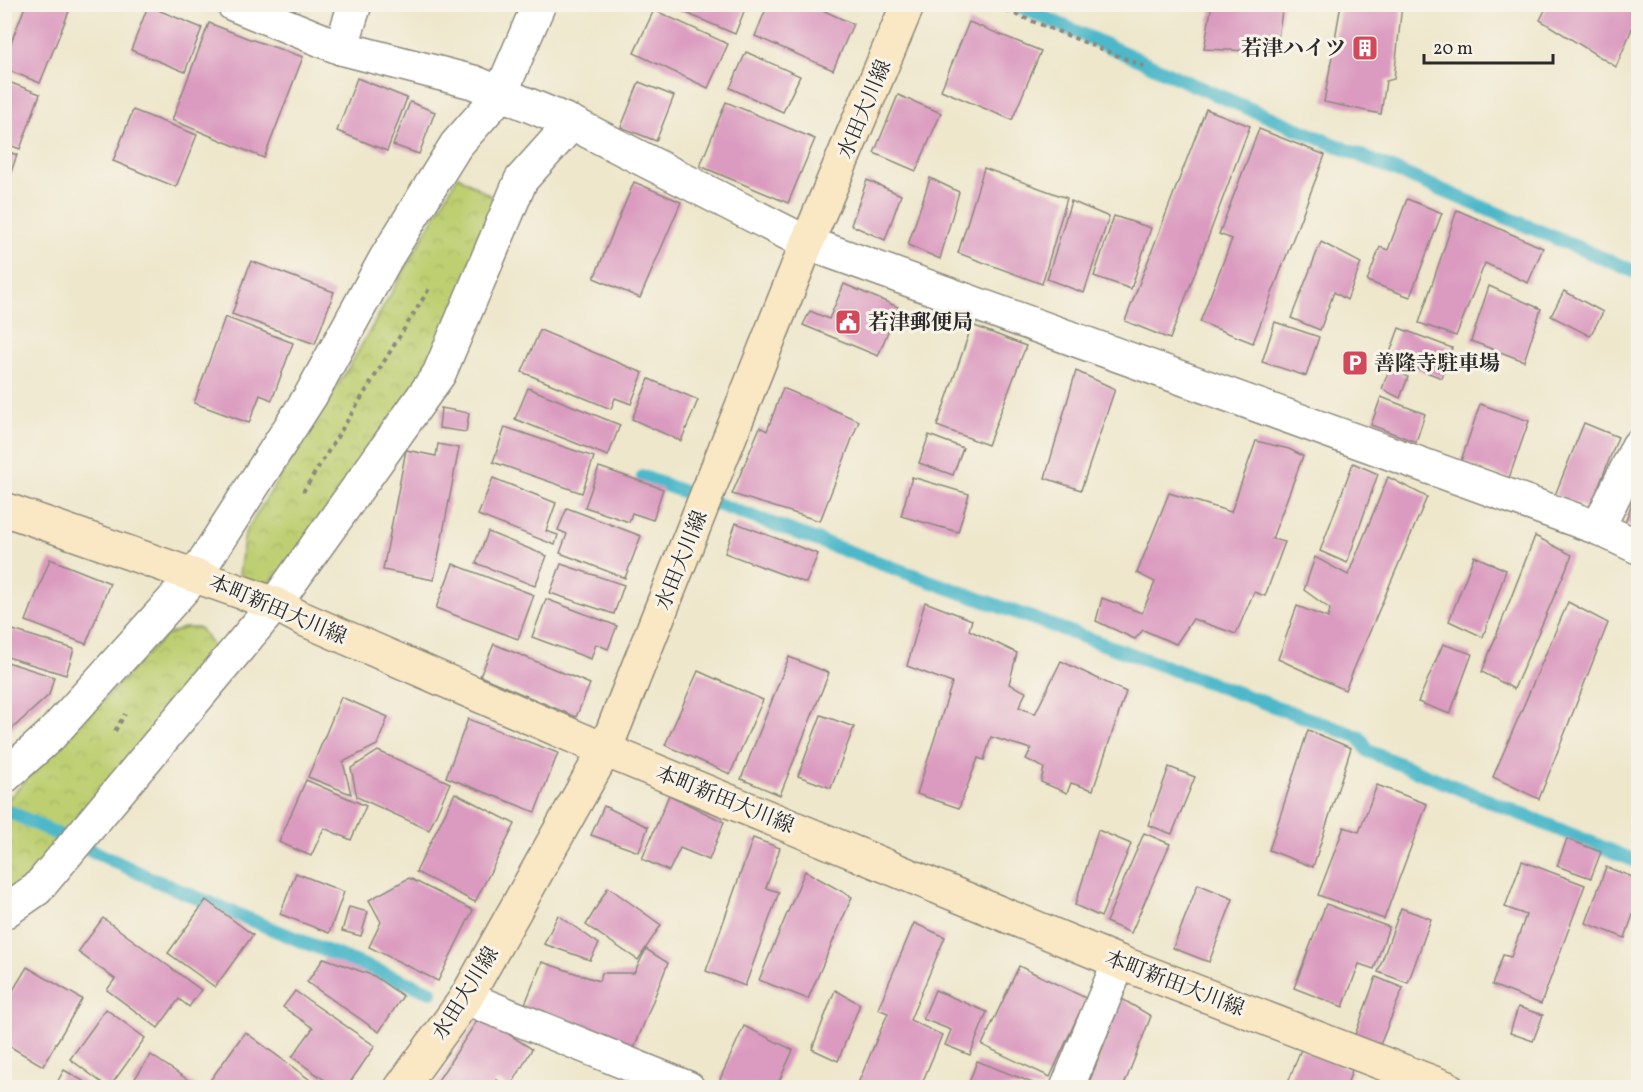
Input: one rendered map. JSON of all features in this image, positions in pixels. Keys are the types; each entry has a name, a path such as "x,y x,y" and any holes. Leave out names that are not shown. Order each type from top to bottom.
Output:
{"main road":[{"name":"水田大川線","path":"401,1088 466,998 605,750 807,243 908,4"},
{"name":"本町新田大川線","path":"4,509 275,604 312,623 605,750 1119,962 1447,1088"}],"street":[{"path":"233,4 341,48 473,82 572,123 807,243 1598,528 1638,547"},
{"path":"341,48 355,4"},
{"path":"4,777 50,736 195,576 310,395 386,258 456,145 500,95 539,4"},
{"path":"4,912 37,889 275,604 439,374 521,180 572,123"},
{"path":"1598,528 1638,446"},
{"path":"1067,1088 1119,962"},
{"path":"466,998 688,1088"}],"path":[{"path":"990,4 1146,67"},
{"path":"297,501 432,285"}],"green space":[{"path":"458,176 510,208 440,355 309,551 264,586 239,575 245,533 352,362"},
{"path":"183,628 200,628 212,644 215,665 23,884 5,897 5,802 165,636"}],"building":[{"path":"26,4 72,4 40,83 5,69 5,58"},
{"path":"665,4 747,4 735,34"},
{"path":"768,4 809,4 853,24 833,70 755,36"},
{"name":"若津ハイツ","path":"1212,4 1283,4 1276,52 1204,49"},
{"name":"若津ハイツ","path":"1341,4 1402,4 1394,79 1386,81 1381,114 1324,102"},
{"path":"1548,4 1621,4 1638,14 1616,67 1540,20"},
{"path":"148,6 202,28 185,72 131,50"},
{"path":"654,10 728,44 708,88 634,53"},
{"path":"969,22 1041,51 1012,120 941,90"},
{"path":"209,23 303,57 264,158 172,120"},
{"path":"746,52 800,76 783,112 730,88"},
{"path":"357,78 407,98 387,151 337,131"},
{"path":"6,81 40,94 20,149 4,143 4,85"},
{"path":"639,82 674,96 656,141 621,127"},
{"path":"898,95 941,113 916,171 874,153"},
{"path":"410,102 435,112 419,154 393,145"},
{"path":"726,102 815,139 788,203 700,166"},
{"path":"1206,109 1250,126 1170,339 1125,321"},
{"path":"133,110 197,135 176,187 113,161"},
{"path":"1259,129 1325,155 1253,343 1200,322 1232,239 1219,234"},
{"path":"4,150 17,155 5,189 4,189"},
{"path":"984,168 1067,198 1042,284 958,253"},
{"path":"930,178 959,192 940,259 908,245"},
{"path":"867,180 901,195 885,240 851,225"},
{"path":"634,182 681,202 640,298 594,278"},
{"path":"1407,199 1442,213 1410,297 1367,281 1380,247 1388,250"},
{"path":"1071,201 1109,217 1084,293 1047,279"},
{"path":"1457,210 1543,248 1528,283 1485,263 1456,336 1419,323"},
{"path":"1114,216 1151,228 1131,289 1094,276"},
{"path":"1321,242 1361,263 1347,300 1334,292 1320,330 1291,318"},
{"path":"251,261 334,292 315,344 232,314"},
{"name":"若津郵便局","path":"844,284 898,307 878,356 803,325 810,311 829,319"},
{"path":"1489,286 1541,309 1524,361 1471,341"},
{"path":"1564,291 1603,312 1590,336 1551,316"},
{"path":"225,317 293,343 272,400 260,395 249,423 194,403"},
{"path":"1275,322 1319,337 1306,376 1262,362"},
{"path":"972,325 1026,346 988,445 937,426"},
{"path":"1399,328 1452,348 1442,378 1388,358"},
{"path":"540,330 643,373 631,404 615,398 611,409 522,372"},
{"path":"1390,367 1408,377 1400,398 1382,389"},
{"path":"1076,371 1115,389 1081,490 1045,478"},
{"path":"649,379 698,400 681,441 632,419"},
{"path":"528,388 620,425 608,456 515,419"},
{"path":"783,388 859,421 820,521 732,494 760,427 767,431"},
{"path":"1381,397 1425,414 1416,442 1371,425"},
{"path":"1480,404 1529,421 1509,478 1461,461"},
{"path":"441,408 469,413 466,432 439,428"},
{"path":"1584,423 1618,437 1590,509 1555,495"},
{"path":"505,427 594,457 582,493 493,462"},
{"path":"929,435 963,448 953,475 919,463"},
{"path":"1256,441 1289,449 1303,456 1272,539 1285,542 1265,596 1254,592 1236,634 1193,619 1176,644 1143,630 1135,639 1096,621 1102,598 1142,613 1155,582 1137,573 1169,493 1231,512"},
{"path":"438,444 459,448 434,580 383,570 406,450 436,456"},
{"path":"1353,463 1378,474 1347,563 1320,551"},
{"path":"599,467 663,489 653,520 632,513 629,522 585,507"},
{"path":"912,477 969,494 958,532 901,516"},
{"path":"1388,477 1427,497 1345,690 1278,659 1297,606 1328,618 1330,609 1304,590 1315,557 1348,575"},
{"path":"493,478 556,503 546,531 558,535 555,545 478,515"},
{"path":"1638,486 1638,528 1625,523"},
{"path":"567,508 641,536 625,578 560,553 567,534 558,530"},
{"path":"736,523 818,554 806,583 725,553"},
{"path":"488,532 547,556 535,586 476,563"},
{"path":"1535,536 1572,555 1514,689 1482,672"},
{"path":"1474,556 1506,570 1483,637 1449,621"},
{"path":"50,559 110,583 86,644 26,621"},
{"path":"453,564 534,595 518,639 436,608"},
{"path":"561,564 624,585 614,614 550,593"},
{"path":"546,599 617,626 608,649 596,644 591,659 532,637"},
{"path":"925,602 972,620 969,630 1017,653 1009,684 1026,692 1019,707 1035,714 1061,661 1126,692 1093,790 1071,783 1067,793 1041,782 1044,768 1026,759 1031,749 991,737 984,760 978,758 959,808 917,794 952,683 907,666"},
{"path":"1568,602 1608,623 1539,799 1493,777"},
{"path":"13,630 74,649 66,675 4,656"},
{"path":"494,644 590,684 576,717 480,676"},
{"path":"1443,644 1472,654 1450,714 1418,702"},
{"path":"789,657 829,673 780,795 741,779"},
{"path":"4,661 54,677 49,695 4,736"},
{"path":"698,671 763,700 730,774 665,745"},
{"path":"341,697 388,717 377,745 343,762 351,794 308,777"},
{"path":"821,715 854,727 831,788 798,776"},
{"path":"468,719 558,753 535,812 446,777"},
{"path":"1308,730 1351,748 1313,867 1269,850"},
{"path":"378,751 450,783 429,830 357,797 351,768"},
{"path":"1169,767 1195,777 1172,834 1148,825"},
{"path":"306,780 366,806 351,840 324,828 311,856 279,842"},
{"path":"1377,785 1427,804 1384,919 1318,895 1344,827 1359,832"},
{"path":"455,793 515,824 475,902 416,872"},
{"path":"669,795 724,822 709,860 680,848 669,871 642,859"},
{"path":"604,806 648,827 639,852 591,835"},
{"path":"1098,830 1131,844 1101,917 1075,905"},
{"path":"1144,833 1170,844 1131,933 1106,922"},
{"path":"753,838 780,848 766,888 779,892 745,986 706,971"},
{"path":"1567,839 1601,852 1591,878 1557,866"},
{"path":"1522,861 1585,885 1541,1004 1492,985 1503,955 1511,957 1526,915 1505,907"},
{"path":"1606,867 1638,879 1638,900 1625,938 1586,923"},
{"path":"805,871 852,897 808,999 759,980"},
{"path":"296,873 344,892 329,933 280,914"},
{"path":"409,878 473,910 438,981 369,947 381,922 369,900"},
{"path":"1198,884 1233,899 1209,962 1173,948"},
{"path":"608,887 661,925 638,960 586,925"},
{"path":"206,900 253,935 215,987 168,953"},
{"path":"1326,904 1389,927 1374,969 1359,964 1343,1007 1294,988"},
{"path":"349,907 368,912 361,936 342,931"},
{"path":"1401,908 1431,919 1408,983 1378,972"},
{"path":"558,915 599,944 590,960 544,944"},
{"path":"103,918 201,990 189,1007 179,999 158,1028 107,990 115,979 78,952"},
{"path":"914,923 945,937 910,1020 942,1035 920,1088 856,1088 888,1013 878,1009"},
{"path":"646,949 668,963 633,1051 523,1009 542,962 599,981 602,973 634,973"},
{"path":"324,958 374,976 403,996 379,1032 307,982"},
{"path":"1019,966 1086,998 1050,1077 982,1045"},
{"path":"27,967 82,999 43,1066 4,1043 4,1005"},
{"path":"1376,977 1403,988 1380,1045 1355,1035"},
{"path":"835,990 860,1004 838,1061 812,1049"},
{"path":"935,990 987,1012 970,1055 945,1045 951,1030 923,1019"},
{"path":"295,991 375,1046 346,1088 336,1088 292,1057 313,1028 283,1007"},
{"path":"1122,999 1151,1016 1123,1088 1087,1088"},
{"path":"1518,1007 1543,1015 1533,1041 1510,1033"},
{"path":"106,1009 145,1038 109,1088 70,1059"},
{"path":"480,1016 532,1049 510,1088 497,1080 493,1088 433,1088"},
{"path":"744,1026 793,1050 776,1088 743,1088 720,1079"},
{"path":"245,1032 321,1088 216,1088 209,1082"},
{"path":"1301,1049 1352,1070 1346,1088 1286,1088"},
{"path":"151,1055 197,1086 196,1088 136,1088 131,1084"},
{"path":"977,1061 1043,1087 1043,1088 967,1088"},
{"path":"64,1070 85,1082 81,1088 54,1088"}],"waterway":[{"path":"1014,4 1191,84 1638,273"},
{"path":"643,477 1359,737 1368,751 1638,862"},
{"path":"4,809 152,879 431,992"}],"place":[{"name":"若津ハイツ","path":"1365,48"},
{"name":"若津郵便局","path":"848,322"},
{"name":"善隆寺駐車場","path":"1355,363"}]}
